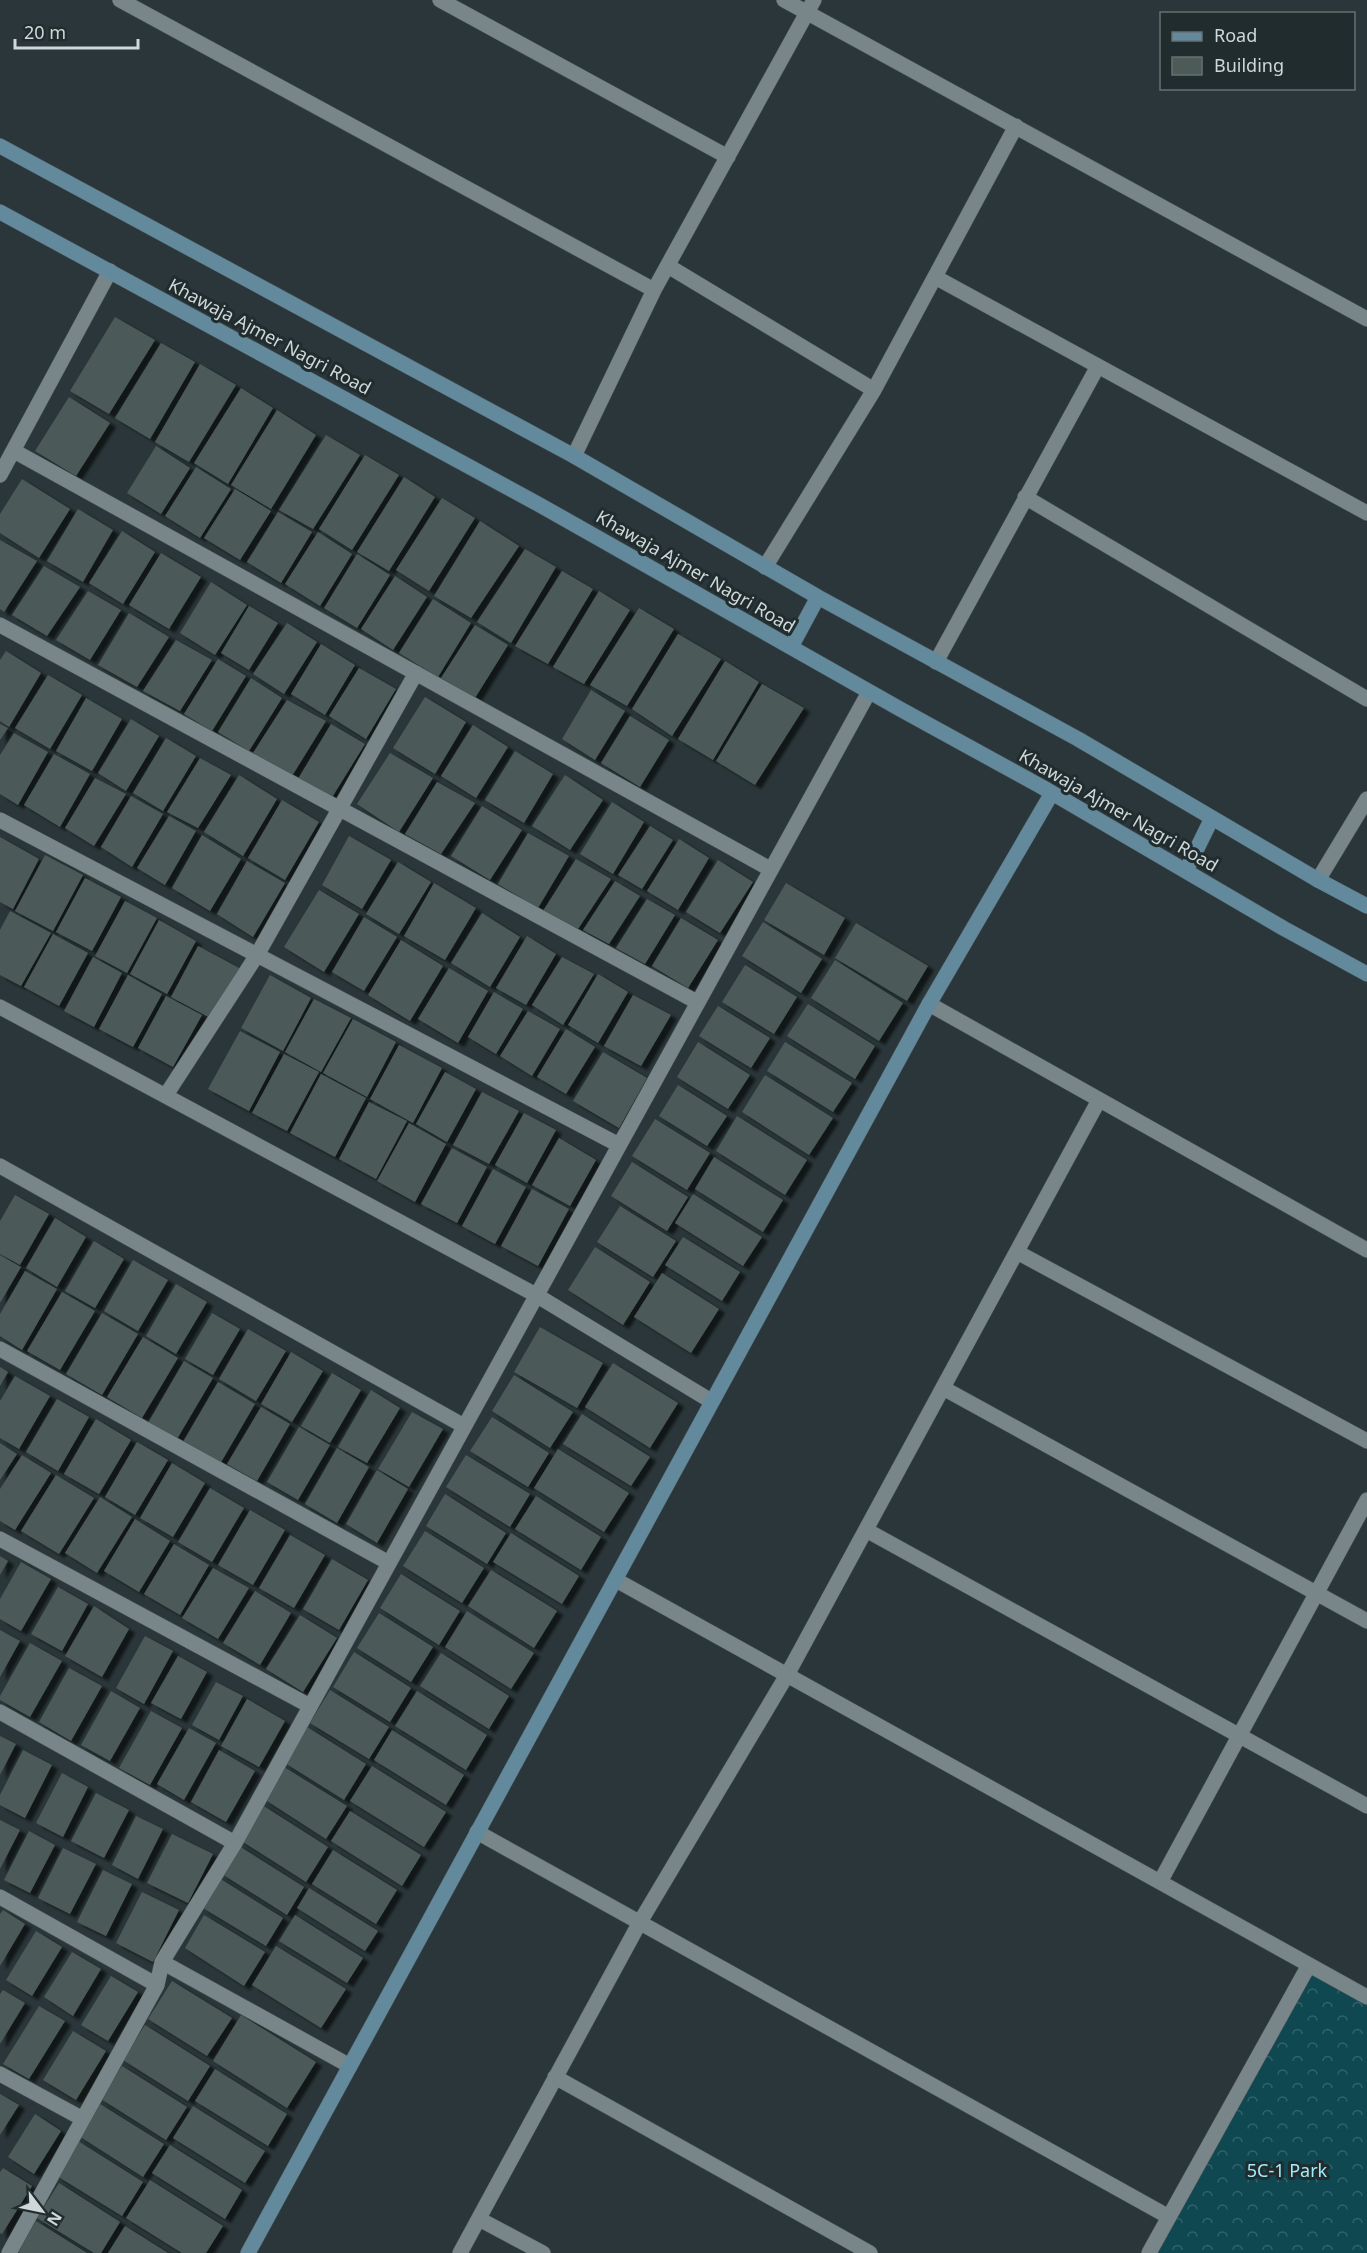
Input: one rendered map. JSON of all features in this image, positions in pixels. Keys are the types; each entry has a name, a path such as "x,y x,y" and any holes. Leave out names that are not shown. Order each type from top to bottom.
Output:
{"street":[{"path":"120,0 654,290"},
{"path":"440,0 728,157"},
{"path":"784,0 810,6 1016,126 1367,320"},
{"path":"574,456 654,290 810,6"},
{"path":"765,567 874,390 1016,126"},
{"path":"0,146 574,456 818,597 1078,739 1318,880 1367,906"},
{"name":"Khawaja Ajmer Nagri Road","path":"0,212 538,504 1052,793 1283,928 1367,974"},
{"path":"668,266 874,390"},
{"path":"0,476 110,271"},
{"path":"935,277 1367,513"},
{"path":"936,662 1098,366"},
{"path":"14,451 770,868"},
{"path":"1025,497 1367,699"},
{"path":"791,647 818,597"},
{"path":"0,624 697,1002"},
{"path":"166,1095 257,955 416,673"},
{"path":"0,2250 7,2253 83,2119 157,1985 162,1962 235,1843 869,692"},
{"path":"248,2253 928,1004 1052,793"},
{"path":"1318,880 1367,799"},
{"path":"1186,871 1212,818"},
{"path":"0,820 619,1144"},
{"path":"928,1004 1367,1250"},
{"path":"0,1007 536,1295 711,1401"},
{"path":"460,2253 640,1922 787,1675 1099,1100"},
{"path":"0,1166 464,1426"},
{"path":"1017,1252 1367,1441"},
{"path":"0,1349 389,1563"},
{"path":"943,1388 1367,1621"},
{"path":"1160,1882 1367,1500"},
{"path":"866,1530 1367,1806"},
{"path":"0,1539 310,1706"},
{"path":"616,1580 1367,1997"},
{"path":"0,1712 235,1843"},
{"path":"477,1832 1169,2217"},
{"path":"0,1897 157,1985"},
{"path":"162,1962 350,2066"},
{"path":"1149,2253 1309,1965"},
{"path":"0,2074 83,2119"},
{"path":"555,2077 870,2253"},
{"path":"478,2219 543,2253"}],"green space":[{"name":"5C-1 Park","path":"1309,1965 1367,1997 1367,2253 1149,2253"}],"building":[{"path":"115,317 155,340 109,414 70,391"},
{"path":"161,343 195,362 150,439 115,418"},
{"path":"200,364 236,385 189,462 155,442"},
{"path":"241,388 273,408 228,484 194,463"},
{"path":"69,397 110,423 76,476 35,451"},
{"path":"277,410 316,435 271,509 231,485"},
{"path":"326,435 360,455 313,529 279,510"},
{"path":"156,446 190,468 161,514 127,493"},
{"path":"365,455 399,475 352,550 319,529"},
{"path":"196,467 231,489 200,538 165,516"},
{"path":"404,477 435,497 389,571 357,552"},
{"path":"22,479 70,509 39,558 0,533 0,514"},
{"path":"235,489 271,511 240,560 204,538"},
{"path":"442,498 475,518 429,591 396,570"},
{"path":"78,509 113,530 83,582 47,561"},
{"path":"278,512 312,532 281,583 247,562"},
{"path":"480,521 519,546 471,618 434,596"},
{"path":"122,531 155,552 123,604 89,583"},
{"path":"318,532 352,554 320,606 285,584"},
{"path":"0,540 37,561 4,612 0,609"},
{"path":"525,549 556,567 511,643 477,622"},
{"path":"161,553 201,577 169,629 129,605"},
{"path":"357,554 390,575 357,628 324,608"},
{"path":"44,566 80,587 47,636 12,615"},
{"path":"562,571 593,589 548,664 515,646"},
{"path":"395,576 427,597 393,650 361,629"},
{"path":"211,582 247,605 215,655 180,633"},
{"path":"88,591 121,610 90,660 56,640"},
{"path":"599,591 630,610 584,684 553,667"},
{"path":"433,599 471,623 438,677 399,653"},
{"path":"249,606 278,623 249,670 221,653"},
{"path":"639,608 674,629 627,706 590,685"},
{"path":"129,613 169,637 137,687 98,665"},
{"path":"287,623 317,642 284,694 253,674"},
{"path":"475,625 508,645 475,698 441,678"},
{"path":"678,634 721,659 672,736 632,709"},
{"path":"176,640 212,660 180,711 143,691"},
{"path":"321,644 355,665 325,715 291,694"},
{"path":"6,651 41,673 9,727 0,721 0,660"},
{"path":"218,659 246,676 212,731 184,714"},
{"path":"725,661 759,682 713,760 678,739"},
{"path":"359,668 396,689 366,739 329,716"},
{"path":"48,675 82,695 50,749 15,728"},
{"path":"251,678 282,698 249,751 218,732"},
{"path":"762,684 804,708 755,785 716,761"},
{"path":"591,690 625,711 595,760 562,739"},
{"path":"425,697 466,722 435,774 393,748"},
{"path":"86,698 122,719 92,771 56,751"},
{"path":"287,700 326,721 292,776 253,753"},
{"path":"630,716 669,740 640,787 601,763"},
{"path":"131,719 159,736 126,791 98,773"},
{"path":"0,724 8,728 0,740"},
{"path":"331,724 365,744 331,799 298,779"},
{"path":"473,725 508,747 476,798 441,776"},
{"path":"14,733 48,752 18,805 0,794 0,755"},
{"path":"166,738 196,756 163,811 133,793"},
{"path":"515,751 553,774 524,823 485,800"},
{"path":"390,753 433,778 399,832 357,804"},
{"path":"54,754 90,774 60,827 24,805"},
{"path":"200,758 231,775 198,828 167,812"},
{"path":"239,775 277,799 243,856 204,832"},
{"path":"565,775 603,800 570,850 532,826"},
{"path":"95,778 126,794 94,846 65,828"},
{"path":"437,782 475,803 441,854 405,834"},
{"path":"131,796 163,814 132,867 101,847"},
{"path":"282,800 319,822 285,880 248,858"},
{"path":"612,802 644,822 613,874 580,854"},
{"path":"482,806 522,830 490,880 451,856"},
{"path":"169,816 196,831 165,885 137,868"},
{"path":"650,826 673,840 642,889 618,875"},
{"path":"528,833 569,856 538,908 498,884"},
{"path":"202,835 241,859 210,911 172,888"},
{"path":"349,836 391,860 362,909 322,885"},
{"path":"0,837 39,859 13,909 0,902"},
{"path":"679,839 709,858 678,910 647,891"},
{"path":"45,855 83,875 53,931 15,911"},
{"path":"576,859 611,879 578,929 543,911"},
{"path":"718,860 753,882 720,933 686,912"},
{"path":"247,861 285,883 253,937 217,914"},
{"path":"398,862 431,882 399,934 366,914"},
{"path":"85,878 121,897 92,951 56,932"},
{"path":"615,881 640,896 609,944 583,930"},
{"path":"434,883 476,908 445,960 404,936"},
{"path":"786,883 845,918 824,955 764,920"},
{"path":"319,890 359,914 324,972 284,947"},
{"path":"647,899 675,915 645,964 616,948"},
{"path":"125,901 157,918 127,973 95,956"},
{"path":"10,911 51,933 21,986 0,975 0,930"},
{"path":"482,913 520,937 490,987 451,963"},
{"path":"364,917 397,937 364,991 332,972"},
{"path":"681,918 718,940 688,988 652,966"},
{"path":"159,920 196,941 167,994 130,974"},
{"path":"763,922 822,959 801,993 742,956"},
{"path":"856,923 928,966 907,1001 835,958"},
{"path":"53,934 88,953 59,1006 24,987"},
{"path":"527,936 556,954 526,1005 496,988"},
{"path":"401,940 443,966 410,1021 368,995"},
{"path":"198,946 241,969 214,1020 171,997"},
{"path":"93,957 122,973 94,1027 64,1011"},
{"path":"562,957 594,974 563,1025 532,1005"},
{"path":"835,960 903,1003 879,1041 811,998"},
{"path":"745,965 797,997 774,1034 722,1002"},
{"path":"449,968 488,991 458,1043 418,1019"},
{"path":"598,974 628,992 598,1043 568,1025"},
{"path":"128,975 162,994 133,1047 99,1029"},
{"path":"270,975 311,998 283,1051 241,1028"},
{"path":"494,992 523,1009 496,1054 468,1037"},
{"path":"633,995 671,1015 641,1066 604,1046"},
{"path":"166,996 202,1015 173,1067 138,1048"},
{"path":"314,999 351,1018 321,1072 285,1052"},
{"path":"808,1004 875,1046 855,1079 787,1036"},
{"path":"718,1006 770,1038 751,1068 699,1036"},
{"path":"528,1011 560,1029 532,1076 500,1056"},
{"path":"353,1019 396,1042 367,1097 323,1073"},
{"path":"566,1029 595,1047 566,1094 537,1077"},
{"path":"240,1031 280,1052 249,1111 208,1089"},
{"path":"698,1042 750,1075 728,1109 677,1077"},
{"path":"785,1042 852,1083 833,1112 767,1071"},
{"path":"399,1045 442,1068 413,1123 370,1099"},
{"path":"603,1052 647,1078 619,1128 573,1101"},
{"path":"284,1054 319,1072 287,1131 252,1113"},
{"path":"445,1072 476,1089 447,1142 416,1124"},
{"path":"321,1074 366,1098 335,1157 290,1133"},
{"path":"765,1075 833,1118 809,1155 742,1112"},
{"path":"678,1085 727,1116 707,1146 659,1116"},
{"path":"482,1092 519,1111 489,1164 453,1145"},
{"path":"369,1102 407,1121 376,1179 339,1159"},
{"path":"524,1113 556,1130 527,1183 495,1165"},
{"path":"737,1116 807,1160 785,1195 716,1151"},
{"path":"655,1119 710,1153 687,1190 632,1156"},
{"path":"409,1123 446,1144 415,1202 377,1181"},
{"path":"559,1138 596,1160 570,1206 532,1185"},
{"path":"452,1148 487,1167 457,1223 421,1204"},
{"path":"714,1157 783,1200 763,1232 695,1189"},
{"path":"632,1162 688,1197 667,1231 611,1196"},
{"path":"493,1169 526,1187 495,1244 462,1226"},
{"path":"532,1189 569,1209 538,1266 501,1246"},
{"path":"693,1194 762,1237 743,1266 675,1223"},
{"path":"15,1195 49,1214 20,1265 0,1254 0,1221"},
{"path":"620,1206 676,1241 653,1277 597,1242"},
{"path":"55,1218 86,1237 57,1287 26,1268"},
{"path":"683,1237 740,1272 722,1301 665,1265"},
{"path":"94,1241 124,1259 95,1308 65,1291"},
{"path":"595,1247 650,1282 623,1325 568,1290"},
{"path":"0,1255 21,1267 0,1303"},
{"path":"133,1260 168,1280 138,1331 104,1311"},
{"path":"25,1271 57,1289 22,1350 0,1336 0,1314"},
{"path":"662,1273 719,1309 691,1353 634,1317"},
{"path":"176,1284 207,1302 176,1354 146,1336"},
{"path":"62,1292 95,1311 60,1370 27,1351"},
{"path":"102,1313 138,1334 102,1395 66,1374"},
{"path":"212,1313 240,1329 213,1375 185,1359"},
{"path":"540,1327 603,1363 577,1408 514,1372"},
{"path":"248,1329 286,1351 256,1401 219,1379"},
{"path":"143,1337 178,1358 142,1418 107,1397"},
{"path":"291,1352 323,1371 292,1422 261,1404"},
{"path":"184,1361 213,1378 177,1439 148,1423"},
{"path":"613,1363 678,1403 650,1448 585,1407"},
{"path":"0,1367 8,1372 0,1386"},
{"path":"332,1373 361,1390 330,1443 301,1426"},
{"path":"514,1375 573,1412 550,1448 492,1411"},
{"path":"15,1376 50,1396 19,1449 0,1438 0,1401"},
{"path":"218,1382 255,1404 220,1464 183,1442"},
{"path":"371,1390 400,1408 367,1463 338,1447"},
{"path":"57,1399 89,1417 58,1471 26,1452"},
{"path":"261,1407 290,1424 257,1481 227,1464"},
{"path":"412,1412 443,1429 409,1487 378,1469"},
{"path":"582,1414 650,1457 631,1486 563,1444"},
{"path":"492,1417 549,1453 528,1487 470,1451"},
{"path":"96,1419 131,1440 99,1494 64,1474"},
{"path":"299,1427 330,1445 298,1500 267,1482"},
{"path":"137,1442 168,1460 135,1515 105,1497"},
{"path":"0,1443 17,1454 0,1480"},
{"path":"337,1448 369,1467 337,1523 305,1504"},
{"path":"558,1449 629,1493 604,1532 534,1488"},
{"path":"22,1455 51,1473 15,1530 0,1521 0,1489"},
{"path":"466,1455 530,1494 510,1527 446,1487"},
{"path":"172,1463 205,1483 173,1537 140,1518"},
{"path":"377,1470 408,1489 377,1543 346,1524"},
{"path":"56,1475 94,1498 59,1554 21,1531"},
{"path":"210,1488 244,1508 212,1562 178,1542"},
{"path":"445,1494 506,1533 487,1564 426,1526"},
{"path":"536,1496 601,1537 581,1570 515,1529"},
{"path":"100,1497 132,1517 97,1573 65,1553"},
{"path":"250,1510 285,1530 253,1585 218,1565"},
{"path":"135,1519 170,1541 139,1592 104,1571"},
{"path":"425,1531 484,1568 462,1603 403,1566"},
{"path":"511,1533 579,1576 562,1604 493,1562"},
{"path":"290,1535 325,1555 294,1608 259,1588"},
{"path":"174,1544 209,1565 180,1615 144,1594"},
{"path":"0,1556 8,1561 0,1575"},
{"path":"332,1559 368,1580 339,1630 303,1609"},
{"path":"21,1562 51,1579 21,1631 0,1619 0,1599"},
{"path":"213,1568 249,1588 218,1639 182,1618"},
{"path":"491,1570 557,1611 534,1648 468,1606"},
{"path":"401,1574 460,1611 439,1645 380,1608"},
{"path":"58,1587 88,1604 62,1651 31,1634"},
{"path":"255,1591 291,1613 260,1665 223,1643"},
{"path":"94,1606 129,1629 102,1677 65,1656"},
{"path":"467,1611 534,1653 511,1689 445,1647"},
{"path":"379,1613 433,1647 411,1682 357,1648"},
{"path":"300,1615 337,1638 303,1692 266,1669"},
{"path":"0,1630 20,1641 0,1677"},
{"path":"145,1636 173,1651 144,1704 116,1688"},
{"path":"30,1643 62,1661 30,1717 0,1700 0,1696"},
{"path":"354,1652 411,1688 390,1722 333,1687"},
{"path":"441,1653 509,1696 489,1729 420,1686"},
{"path":"178,1656 207,1672 181,1719 151,1703"},
{"path":"69,1668 102,1686 71,1741 39,1722"},
{"path":"216,1682 243,1696 219,1740 192,1725"},
{"path":"330,1690 389,1727 369,1759 310,1723"},
{"path":"111,1691 140,1708 110,1761 81,1745"},
{"path":"417,1691 487,1735 466,1770 395,1726"},
{"path":"247,1699 285,1721 259,1767 221,1746"},
{"path":"151,1711 182,1728 150,1785 119,1768"},
{"path":"307,1727 366,1764 344,1800 285,1763"},
{"path":"189,1728 216,1743 184,1800 157,1784"},
{"path":"392,1730 464,1775 446,1805 374,1760"},
{"path":"0,1736 16,1744 0,1775"},
{"path":"23,1750 52,1765 25,1818 0,1805 0,1795"},
{"path":"219,1750 255,1771 226,1822 191,1802"},
{"path":"372,1766 446,1812 424,1847 350,1801"},
{"path":"284,1767 347,1806 326,1839 264,1799"},
{"path":"62,1773 88,1787 63,1837 36,1823"},
{"path":"96,1793 129,1810 104,1858 71,1841"},
{"path":"262,1805 328,1847 306,1882 240,1840"},
{"path":"350,1811 421,1855 402,1886 331,1841"},
{"path":"136,1816 163,1829 138,1879 112,1865"},
{"path":"0,1820 20,1830 0,1869"},
{"path":"29,1831 55,1845 30,1893 4,1880"},
{"path":"172,1834 213,1854 188,1903 147,1883"},
{"path":"239,1846 304,1887 287,1915 222,1874"},
{"path":"63,1848 96,1864 70,1914 38,1898"},
{"path":"333,1850 397,1890 376,1924 312,1884"},
{"path":"103,1870 132,1884 106,1936 77,1922"},
{"path":"219,1878 283,1918 266,1946 203,1908"},
{"path":"309,1888 378,1931 365,1951 297,1908"},
{"path":"142,1892 179,1910 153,1962 116,1943"},
{"path":"3,1910 25,1924 0,1966 0,1914"},
{"path":"204,1915 265,1952 244,1986 185,1948"},
{"path":"295,1915 363,1958 347,1983 279,1941"},
{"path":"36,1931 62,1947 32,1996 6,1980"},
{"path":"276,1946 346,1989 321,2028 252,1985"},
{"path":"72,1952 101,1969 73,2016 44,1997"},
{"path":"111,1976 138,1992 108,2041 81,2025"},
{"path":"172,1981 232,2018 207,2056 148,2019"},
{"path":"3,1990 25,2003 0,2044 0,1994"},
{"path":"39,2006 65,2021 29,2079 3,2064"},
{"path":"241,2015 316,2062 287,2108 213,2061"},
{"path":"145,2025 210,2066 188,2101 123,2060"},
{"path":"73,2031 106,2051 76,2100 43,2080"},
{"path":"122,2066 187,2107 166,2140 101,2099"},
{"path":"215,2069 287,2114 268,2146 195,2101"},
{"path":"0,2094 19,2105 0,2135"},
{"path":"100,2104 164,2144 143,2177 79,2136"},
{"path":"193,2106 265,2151 245,2183 173,2138"},
{"path":"35,2114 61,2131 34,2174 8,2157"},
{"path":"78,2141 143,2182 122,2216 57,2176"},
{"path":"170,2145 242,2190 225,2219 152,2173"},
{"path":"3,2168 32,2186 2,2234 0,2233 0,2172"},
{"path":"150,2180 223,2226 206,2253 182,2253 126,2218"},
{"path":"59,2183 120,2222 101,2253 94,2253 37,2218"},
{"path":"36,2221 87,2253 20,2253 17,2251"},
{"path":"125,2226 168,2253 108,2253"}]}
